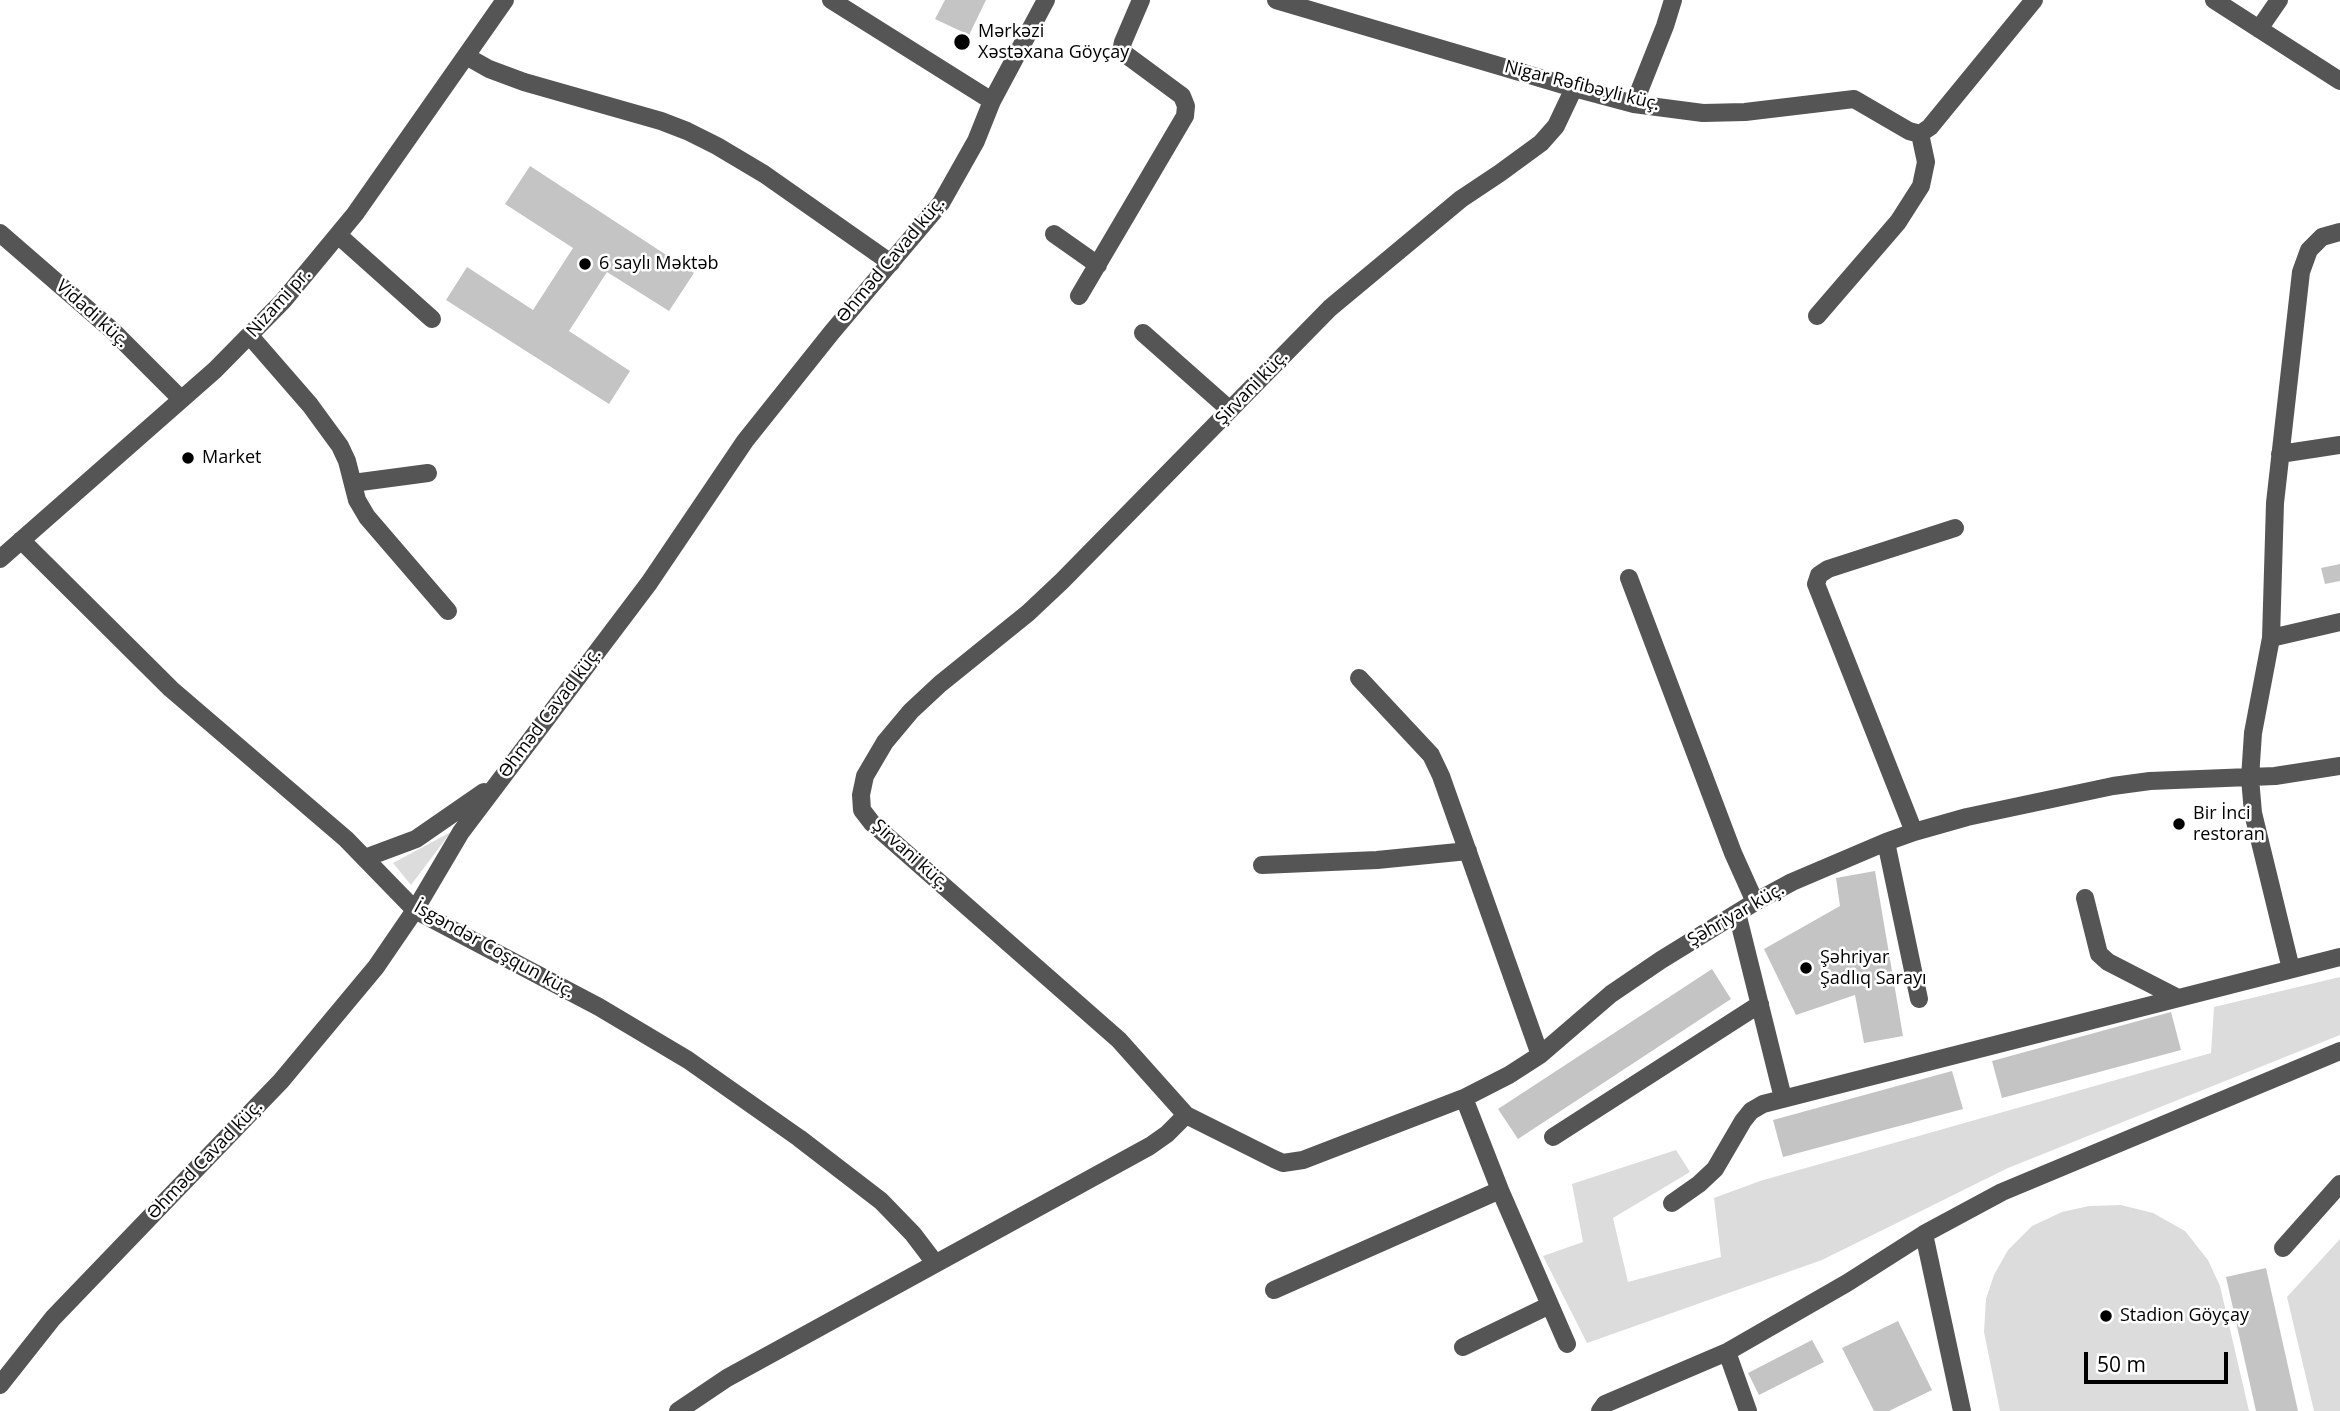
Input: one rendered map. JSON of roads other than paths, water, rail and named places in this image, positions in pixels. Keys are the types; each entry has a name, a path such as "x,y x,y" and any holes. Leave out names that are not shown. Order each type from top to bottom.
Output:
{"street":[{"name":"Nizami pr.","path":"0,559 181,399 284,301 355,214 505,0"},
{"path":"831,0 992,101"},
{"name":"Əhməd Cavad küç.","path":"0,1385 53,1318 281,1081 376,967 415,910 453,843 649,583 745,441 947,192 1046,0"},
{"path":"1079,296 1185,116 1186,106 1182,96 1121,51 1141,0"},
{"name":"Nigar Rəfibəyli küç.","path":"1276,0 1315,6 1574,88 1634,104 1703,113 1745,112 1854,99 1909,131 1920,134"},
{"path":"1634,104 1665,26 1672,0"},
{"path":"1816,316 1898,222 1921,186 1926,162 1920,134 1930,127 2034,0"},
{"path":"2214,0 2340,80"},
{"path":"2259,29 2279,0"},
{"path":"466,55 489,69 524,82 661,121 718,146 764,174 891,263"},
{"name":"Şirvani küç.","path":"1186,1115 1119,1040 872,823 862,810 861,795 865,776 878,753 911,711 1037,605 1330,308 1461,199 1541,143 1556,126 1574,88"},
{"path":"2291,969 2253,813 2250,778 2253,733 2271,638 2275,503 2301,272 2309,250 2322,237 2340,232"},
{"name":"Vidadi küç.","path":"0,233 113,331 181,399"},
{"path":"1054,234 1098,265"},
{"path":"338,235 432,319"},
{"path":"1143,333 1230,410"},
{"path":"250,336 310,405 340,446 347,461 357,500 367,517 448,611"},
{"path":"2280,454 2340,445"},
{"path":"353,483 428,473"},
{"path":"1914,832 1816,584 1819,575 1828,569 1955,528"},
{"name":"İsgəndər Coşqun küç.","path":"21,540 171,690 346,839 415,910 599,1007 688,1060 799,1138 881,1201 913,1234 934,1264"},
{"path":"1629,578 1733,853 1755,902"},
{"path":"2271,638 2340,622"},
{"path":"1359,678 1431,755 1441,776 1540,1055"},
{"name":"Şəhriyar küç.","path":"1186,1115 1273,1160 1294,1163 1464,1098 1508,1075 1540,1055 1611,994 1755,902 1886,842 1979,814 2113,786 2150,781 2275,776 2340,766"},
{"path":"365,858 416,839 496,784"},
{"path":"1886,842 1919,999"},
{"path":"1262,865 1377,860 1468,851"},
{"path":"2085,898 2099,954 2108,962 2178,998"},
{"path":"1737,914 1783,1098"},
{"path":"1672,1203 1715,1169 1751,1111 1763,1104 2340,957"},
{"path":"1553,1137 1760,1004"},
{"path":"1600,1411 1605,1404 1727,1352 1847,1283 1924,1234 2002,1192 2340,1051"},
{"path":"1464,1098 1500,1190 1567,1344"},
{"path":"678,1411 727,1378 1150,1146 1186,1115"},
{"path":"2283,1248 2340,1184"},
{"path":"1274,1290 1500,1190"},
{"path":"1924,1234 1962,1411"},
{"path":"1463,1347 1550,1305"},
{"path":"1727,1352 1748,1411"}],"place":[{"name":"Mərkəzi Xəstəxana Göyçay","path":"962,42"},
{"name":"6 saylı Məktəb","path":"585,264"},
{"name":"Market","path":"188,458"},
{"name":"Bir İnci restoran","path":"2179,824"},
{"name":"Şəhriyar Şadlıq Sarayı","path":"1806,968"},
{"name":"Stadion Göyçay","path":"2106,1316"}]}
